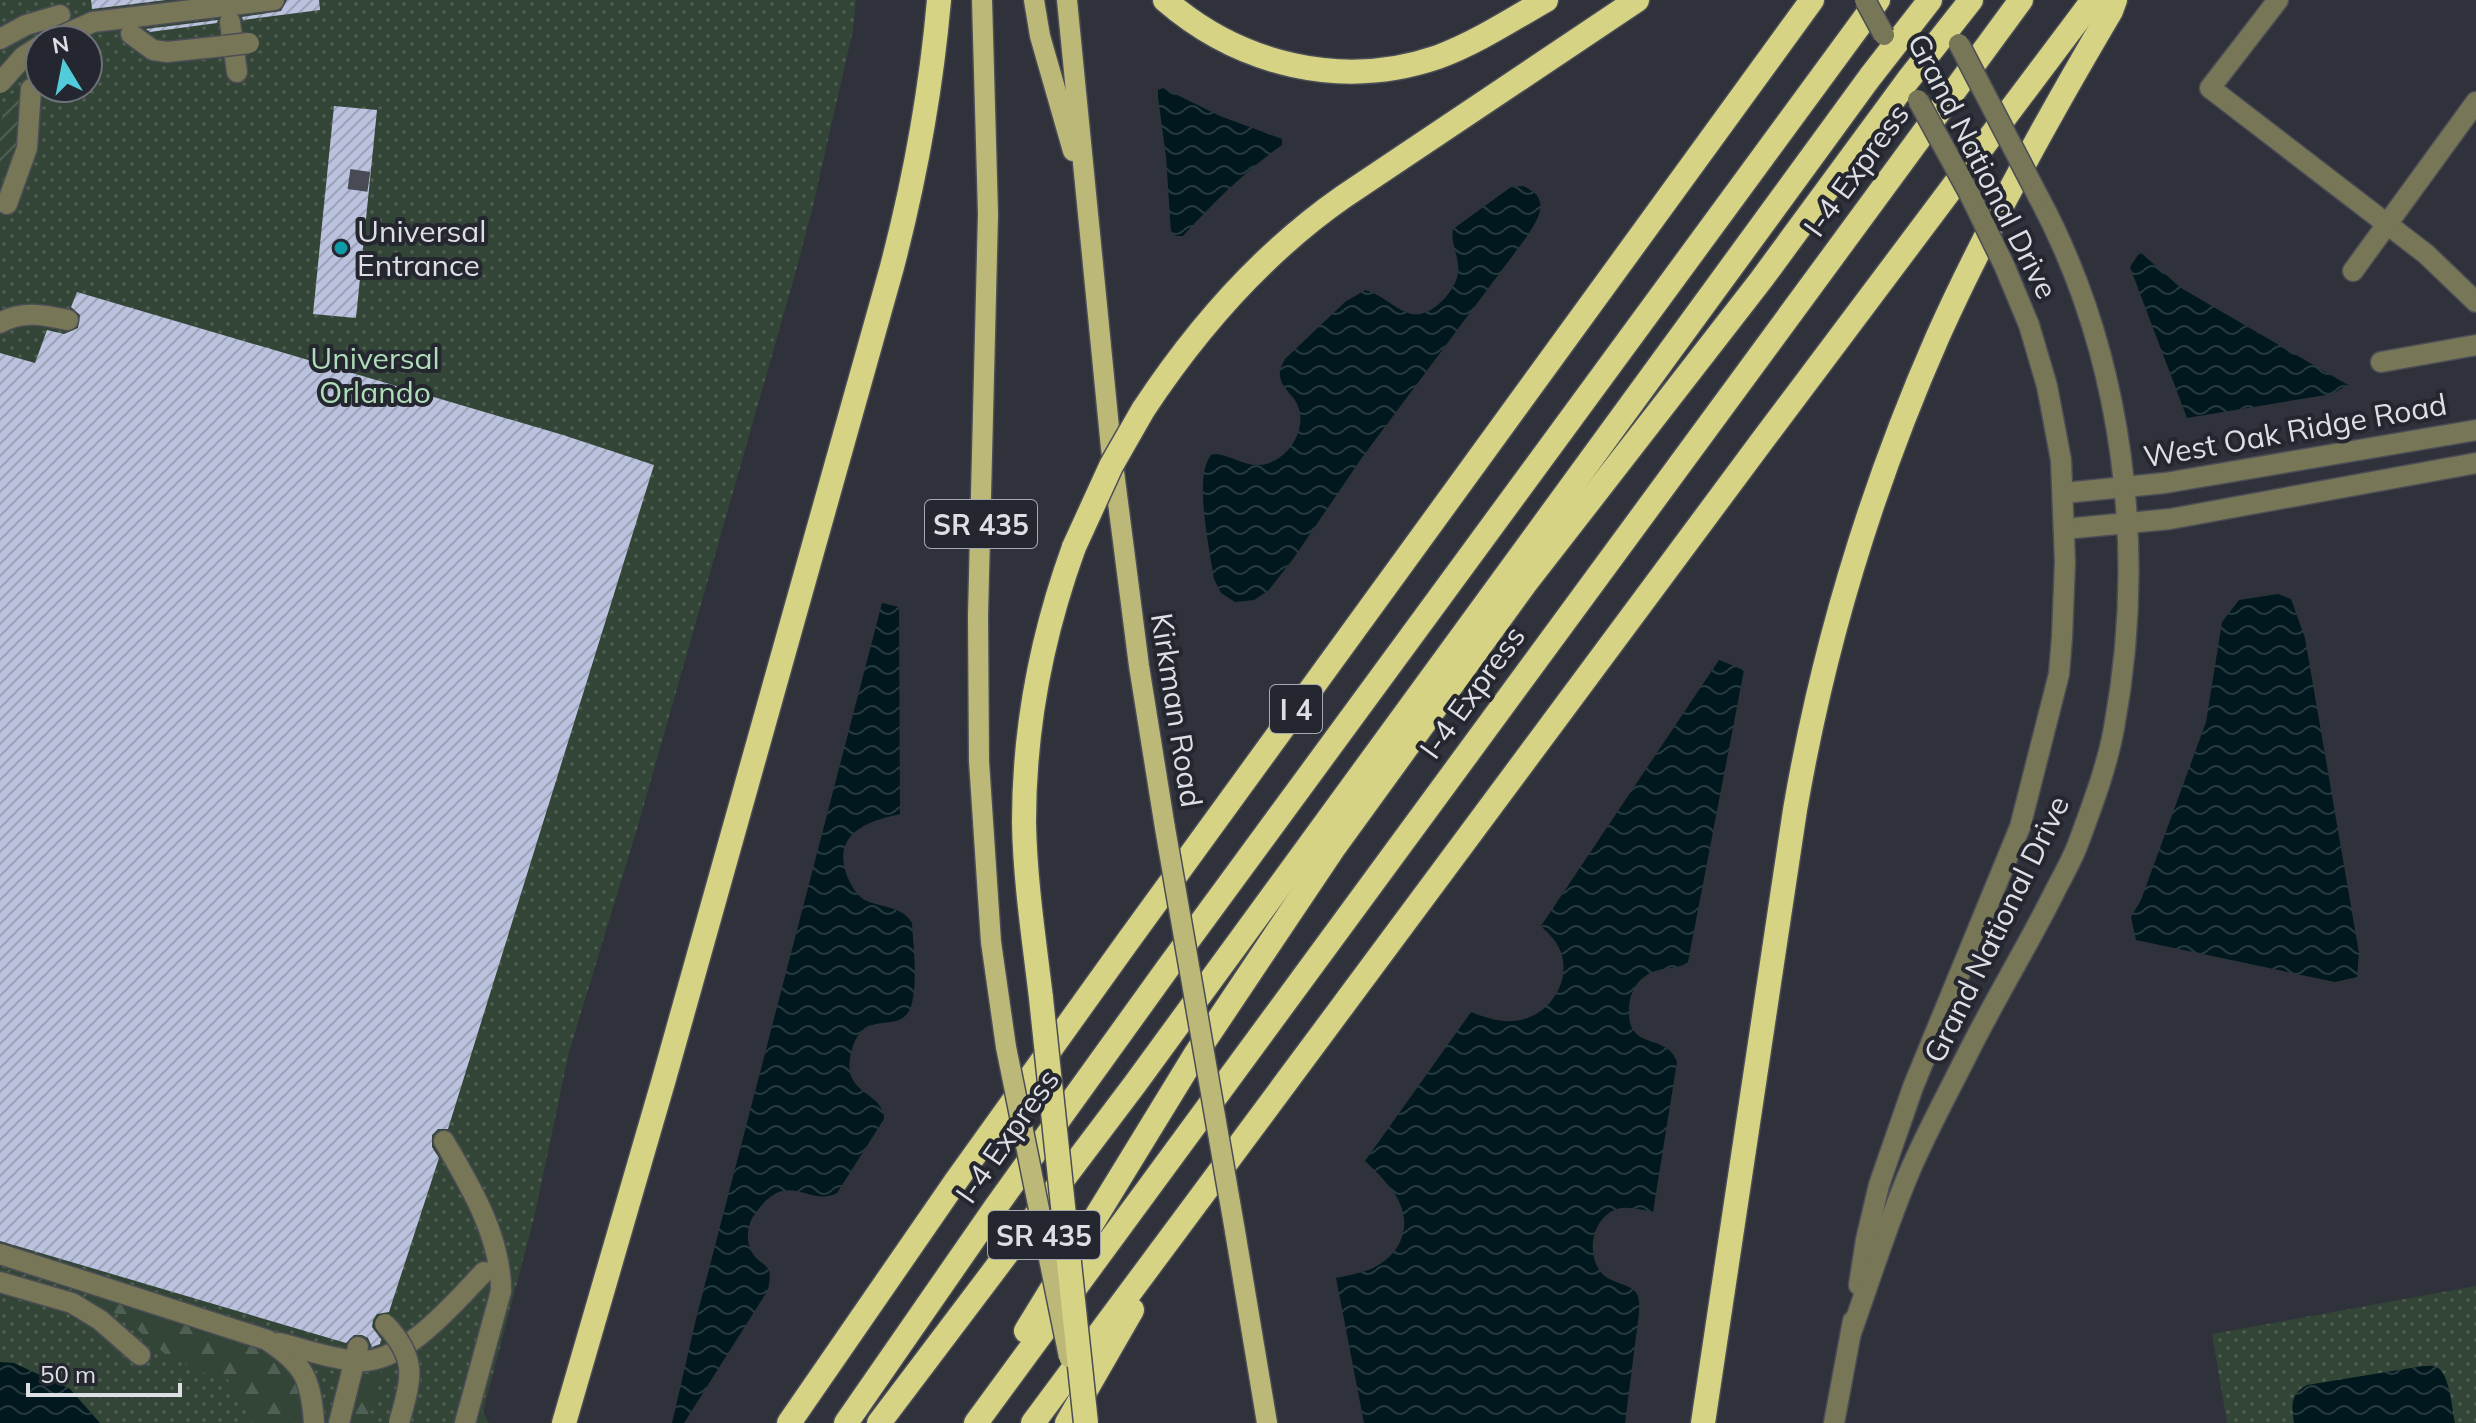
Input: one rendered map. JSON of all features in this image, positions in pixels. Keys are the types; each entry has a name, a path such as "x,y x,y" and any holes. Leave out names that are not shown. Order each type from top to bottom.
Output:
{"highway":[{"path":"564,1423 892,267 921,137 939,0"},
{"path":"1165,0 1211,34 1264,58 1310,69 1360,71 1393,68 1440,56 1546,0"},
{"path":"1085,1423 1026,861 1024,815 1033,705 1045,641 1074,547 1111,466 1143,410 1174,364 1221,307 1265,261 1343,197 1637,0"},
{"name":"I 4","path":"789,1423 942,1201 1110,966 1812,0"},
{"name":"I-4 Express","path":"846,1423 995,1208 1167,969 1878,0"},
{"path":"879,1423 1135,1084 1870,77 1888,43 1932,0"},
{"path":"969,1423 1195,1055 1333,849 1525,584 1954,36 1971,0"},
{"name":"I-4 Express","path":"976,1423 2021,0"},
{"path":"1033,1423 2093,0"},
{"path":"1703,1423 1795,810 1814,714 1842,600 1895,444 1942,326 2045,125 2115,0"},
{"path":"1067,1423 1191,1208"}],"main road":[{"name":"SR 435","path":"982,0 988,214 978,652 979,761 991,942 1006,1047 1085,1423"},
{"path":"1034,0 1040,36 1080,175 1090,229"},
{"name":"Kirkman Road","path":"1067,0 1117,497 1144,702 1267,1423"}],"street":[{"path":"88,24 274,0"},
{"name":"Grand National Drive","path":"1834,1423 1866,1240 1879,1185 1913,1087 2020,827 2059,674 2063,612 2064,493 2058,441 2047,386 2029,325 1968,191 1865,0"},
{"name":"Grand National Drive","path":"1851,1333 1909,1172 2077,847 2114,730 2125,652 2129,587 2124,489 2110,393 2091,323 2069,263 2038,196 1932,0"},
{"path":"2278,0 2210,88 2437,264 2476,302"},
{"path":"0,39 26,25 60,15"},
{"path":"230,22 237,72"},
{"path":"131,34 153,50 167,52 249,43"},
{"path":"0,83 24,56"},
{"path":"2353,271 2476,102"},
{"path":"7,204 27,148 30,104"},
{"path":"0,323 17,316 38,314 68,320"},
{"path":"2381,362 2476,345"},
{"name":"West Oak Ridge Road","path":"2064,493 2124,489 2476,430"},
{"path":"2064,529 2170,519 2476,463"},
{"path":"444,1141 472,1189 501,1272 501,1291 465,1423"},
{"path":"0,1254 267,1340 382,1359 409,1343 484,1272"},
{"path":"0,1282 72,1303 100,1320 140,1355"},
{"path":"385,1324 407,1352 410,1369 408,1392 399,1423"},
{"path":"267,1340 291,1356 304,1374 314,1423"},
{"path":"339,1423 356,1354"}],"green space":[{"name":"Universal Orlando","path":"0,0 856,0 853,30 794,278 637,829 569,1052 534,1218 483,1412 489,1423 0,1423"},
{"path":"16,93 23,98 19,145 0,173 0,122"},
{"path":"0,1267 91,1293 89,1301 56,1288 0,1275"},
{"path":"2476,1286 2476,1423 2227,1423 2212,1334"},
{"path":"91,1293 254,1345 266,1352 285,1367 297,1385 304,1423 250,1423 247,1409 225,1375 197,1372 184,1362 171,1359 123,1317 89,1301"},
{"path":"379,1365 382,1369 366,1423 351,1423 368,1368"}],"water":[{"path":"1163,88 1220,116 1282,139 1282,145 1230,188 1183,236 1171,232 1158,97 1158,90"},
{"path":"1523,186 1538,197 1540,203 1538,217 1530,232 1361,459 1293,559 1268,591 1254,600 1235,602 1221,593 1214,579 1204,514 1203,480 1211,455 1260,465 1285,453 1296,437 1300,419 1297,404 1280,376 1285,359 1345,302 1365,290 1411,314 1431,310 1455,284 1458,267 1453,229 1511,187"},
{"path":"2140,252 2181,288 2348,385 2332,394 2187,418 2130,267"},
{"path":"2278,594 2291,599 2305,638 2359,953 2357,977 2335,982 2136,940 2131,917 2141,900 2206,722 2222,622 2239,600"},
{"path":"882,603 899,607 900,814 856,831 844,848 843,859 849,880 860,897 902,913 912,923 915,970 911,1006 900,1019 876,1024 860,1033 850,1059 853,1080 878,1103 884,1119 837,1193 817,1196 789,1190 779,1192 768,1198 753,1216 748,1240 756,1258 769,1271 768,1290 684,1423 672,1423 696,1319"},
{"path":"1719,660 1744,670 1688,962 1645,976 1636,986 1629,1006 1635,1033 1666,1047 1677,1062 1653,1212 1625,1208 1612,1211 1599,1225 1593,1243 1595,1262 1600,1271 1609,1279 1634,1290 1639,1298 1625,1423 1364,1423 1336,1278 1377,1266 1395,1250 1404,1230 1404,1218 1396,1197 1365,1161 1471,1012 1497,1020 1526,1019 1537,1014 1554,997 1560,986 1563,962 1556,943 1541,926"},
{"path":"0,1362 14,1363 70,1389 100,1423 0,1423"},
{"path":"2423,1366 2441,1370 2450,1392 2455,1423 2294,1423 2294,1397 2307,1385"}],"building":[{"path":"91,0 166,0 92,9"},
{"path":"287,0 319,0 320,10 243,20 242,17 281,11"},
{"path":"218,20 217,23 150,32 146,29"},
{"name":"Universal Entrance","path":"334,106 377,110 356,318 313,314"},
{"path":"77,292 563,435 654,465 448,1129 438,1129 432,1135 432,1147 439,1158 389,1312 377,1314 373,1320 372,1327 381,1339 380,1344 372,1347 368,1338 362,1335 354,1335 346,1343 0,1241 0,353 35,363 47,330 64,334 78,328 80,315 71,307"}],"tunnel":[{"path":"349,179 370,182"}],"place":[{"name":"Universal Entrance","path":"341,248"}]}
